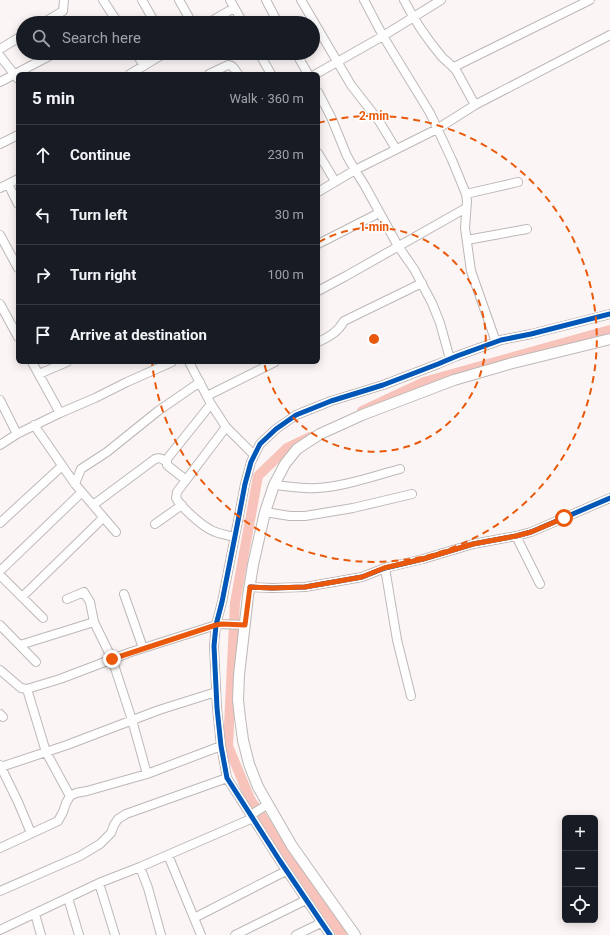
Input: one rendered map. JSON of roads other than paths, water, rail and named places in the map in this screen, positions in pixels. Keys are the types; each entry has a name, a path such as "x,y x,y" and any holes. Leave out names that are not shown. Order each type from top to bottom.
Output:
{"street":[{"path":"55,16 63,11 64,0"},
{"path":"103,0 113,16"},
{"path":"142,0 151,16"},
{"path":"179,0 188,16"},
{"path":"230,0 239,16"},
{"path":"266,0 274,16"},
{"path":"301,0 310,16"},
{"path":"364,0 430,113 466,194 467,201 465,228 471,272 496,342"},
{"path":"404,0 413,18 443,58 454,67 460,75 475,105"},
{"path":"320,72 384,36 441,0"},
{"path":"454,67 590,0"},
{"path":"220,16 234,8"},
{"path":"320,33 351,84 379,121 396,149"},
{"path":"320,191 355,170 437,129 475,105 610,35"},
{"path":"0,49 16,39"},
{"path":"0,56 16,77 0,82"},
{"path":"24,72 44,60"},
{"path":"140,60 144,66"},
{"path":"134,72 154,60"},
{"path":"263,60 270,72"},
{"path":"300,60 307,72"},
{"path":"213,72 228,64 231,65 237,72"},
{"path":"320,96 336,126 342,144 355,170 398,246 422,283 440,323 450,359"},
{"path":"0,144 16,136"},
{"path":"320,156 335,182"},
{"path":"16,180 4,186 16,201"},
{"path":"466,194 518,182"},
{"path":"320,290 466,208"},
{"path":"320,243 379,212"},
{"path":"467,240 527,229"},
{"path":"0,235 16,264"},
{"path":"320,341 340,329 344,321 422,283"},
{"path":"0,304 16,333"},
{"path":"330,935 286,871 253,815 227,778 221,746 217,708 214,646 245,484 254,455 260,444 267,436 296,415 331,401 383,385 502,340 610,314"},
{"path":"355,935 265,806 249,764 243,740 238,700 242,625 265,512 274,485 285,464 297,449 320,434 362,415 454,380 509,364 610,339"},
{"path":"33,364 60,413"},
{"path":"39,374 62,364"},
{"path":"0,445 34,425 168,364"},
{"path":"190,364 209,400 226,427 254,455"},
{"path":"167,462 167,459 209,400 272,364"},
{"path":"75,484 81,469 107,452 158,411 200,382"},
{"path":"0,400 17,434"},
{"path":"34,425 75,484 116,532"},
{"path":"226,427 176,495 177,500 202,524 211,530 235,538"},
{"path":"92,505 158,458 167,462 167,465 170,468 186,480"},
{"path":"0,523 62,466"},
{"path":"274,485 304,488 336,486 400,469"},
{"path":"0,571 82,492"},
{"path":"265,512 290,516 305,516 353,508 412,494"},
{"path":"250,587 305,587 362,577 384,568 423,559 473,544 531,532 610,498"},
{"path":"155,524 182,505"},
{"path":"22,597 103,518"},
{"path":"516,536 540,584"},
{"path":"384,568 396,640 411,696"},
{"path":"0,575 43,618"},
{"path":"67,599 84,592 90,602 94,622 112,659 132,720 147,774"},
{"path":"124,594 143,648"},
{"path":"20,645 94,622"},
{"path":"0,624 36,662"},
{"path":"0,670 21,688 28,689 60,679 143,648 219,624 242,625"},
{"path":"28,689 46,752 70,796"},
{"path":"31,833 1,766 46,752 159,710 216,692"},
{"path":"0,844 0,848 58,821 70,796 76,793 147,774 221,746"},
{"path":"0,891 80,856 100,844 111,833 118,819 126,814 227,778"},
{"path":"0,930 99,883 168,855 253,815 265,806"},
{"path":"168,855 201,935"},
{"path":"140,867 148,888 161,935"},
{"path":"194,918 286,871"},
{"path":"99,883 115,935"},
{"path":"68,898 79,935"},
{"path":"235,935 306,900"},
{"path":"35,914 41,935"},
{"path":"296,935 321,923"}],"waterway":[{"path":"362,411 424,382 610,330"},
{"path":"310,437 287,448 258,476 235,603 228,746 250,799 342,935"}]}
